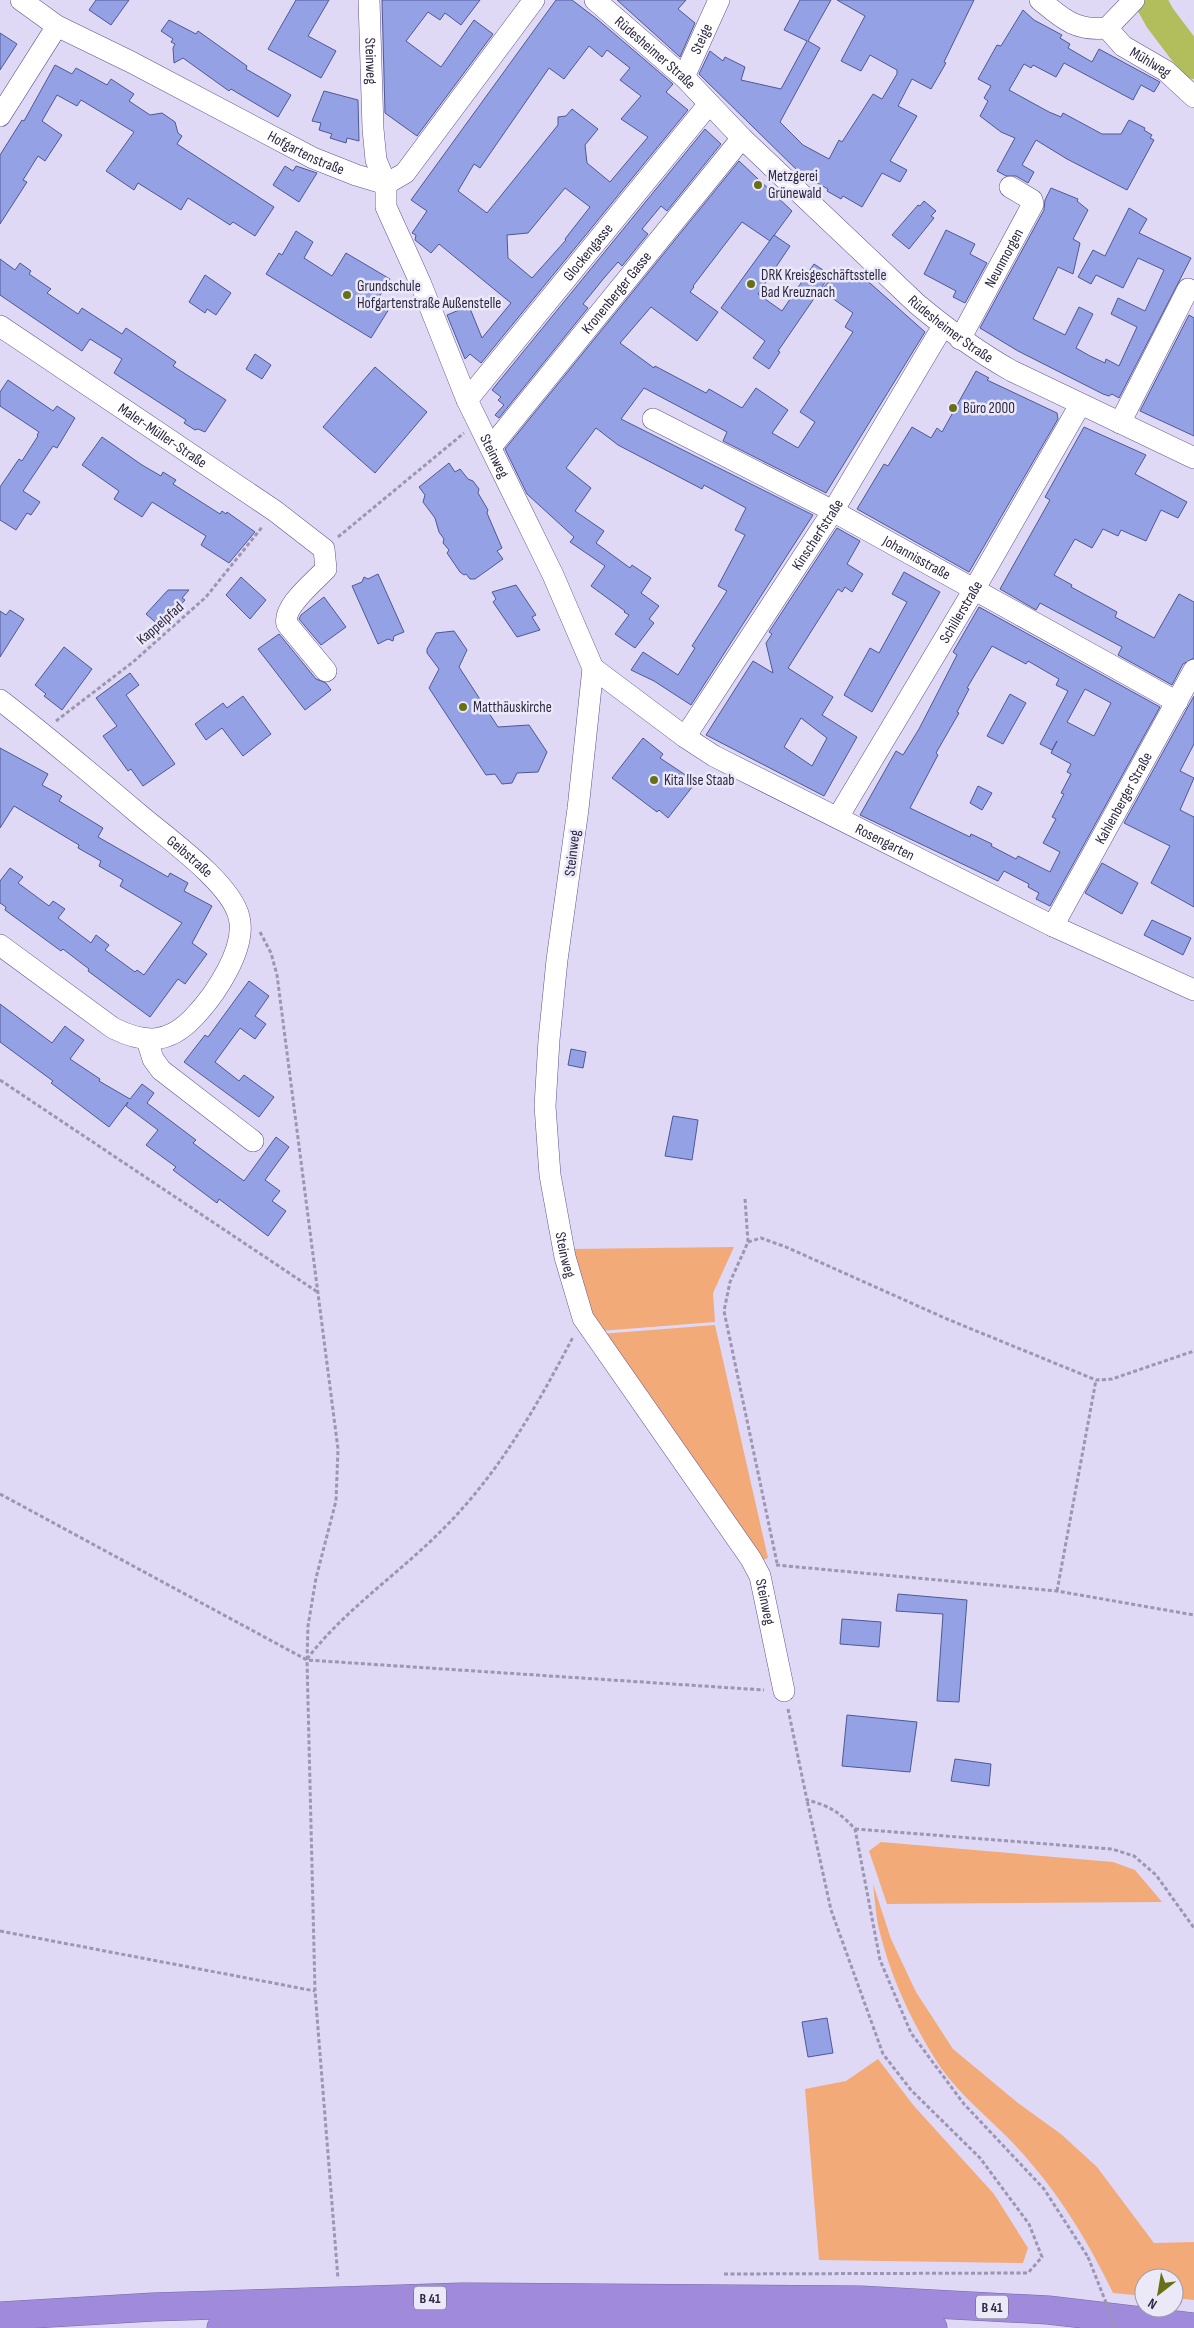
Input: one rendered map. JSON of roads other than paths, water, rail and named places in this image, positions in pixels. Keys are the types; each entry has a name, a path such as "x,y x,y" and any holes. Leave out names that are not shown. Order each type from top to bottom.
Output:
{"highway":[{"name":"B 41","path":"0,2316 154,2307 472,2297 860,2300 1048,2310 1121,2323 1194,2327"},
{"name":"B 41","path":"1121,2323 1194,2312"},
{"name":"B 41","path":"221,2328 462,2324 832,2323 933,2328"}],"street":[{"name":"Hofgartenstraße","path":"20,0 57,26 131,62 313,158 356,175 386,184"},
{"name":"Steinweg","path":"369,0 373,129 376,160 386,184 386,207 420,282 467,400 552,575 593,668 578,809 557,960 545,1106 550,1175 565,1257 583,1318 751,1559 769,1570 784,1691"},
{"path":"386,184 405,173 534,0"},
{"name":"Rüdesheimer Straße","path":"595,0 684,77 742,138 917,304 960,339 1012,371 1194,458"},
{"name":"Steige","path":"684,77 719,0"},
{"path":"1040,0 1067,22 1089,30 1107,28 1134,0"},
{"path":"0,116 57,26"},
{"name":"Mühlweg","path":"1107,28 1123,46 1166,71 1194,97"},
{"name":"Glockengasse","path":"467,400 709,104"},
{"name":"Kronenberger Gasse","path":"491,447 742,138"},
{"name":"Neunmorgen","path":"960,339 1033,204 1032,200 1010,187"},
{"path":"1120,423 1188,288"},
{"name":"Maler-Müller-Straße","path":"0,326 275,511 324,549 326,569 288,610 285,619 286,624 326,671"},
{"name":"Kinscherfstraße","path":"685,738 832,511 943,326"},
{"name":"Schillerstraße","path":"838,818 975,588 1080,405"},
{"name":"Johannisstraße","path":"653,419 832,511 975,588 1177,702"},
{"name":"Rosengarten","path":"593,668 685,738 714,756 1053,926 1194,990"},
{"name":"Kahlenberger Straße","path":"1053,926 1194,670"},
{"name":"Geibstraße","path":"0,700 41,732 195,862 233,902 240,917 240,935 236,954 220,983 198,1014 186,1026 173,1034 147,1040"},
{"path":"0,945 113,1028 127,1035 147,1040 153,1059 161,1070 253,1141"}],"waterway":[{"path":"1150,0 1160,18 1194,63"}],"place":[{"name":"Metzgerei Grünewald","path":"758,185"},
{"name":"DRK Kreisgeschäftsstelle Bad Kreuznach","path":"751,284"},
{"name":"Grundschule Hofgartenstraße Außenstelle","path":"347,295"},
{"name":"Büro 2000","path":"953,408"},
{"name":"Matthäuskirche","path":"463,707"},
{"name":"Kita Ilse Staab","path":"654,780"}]}
